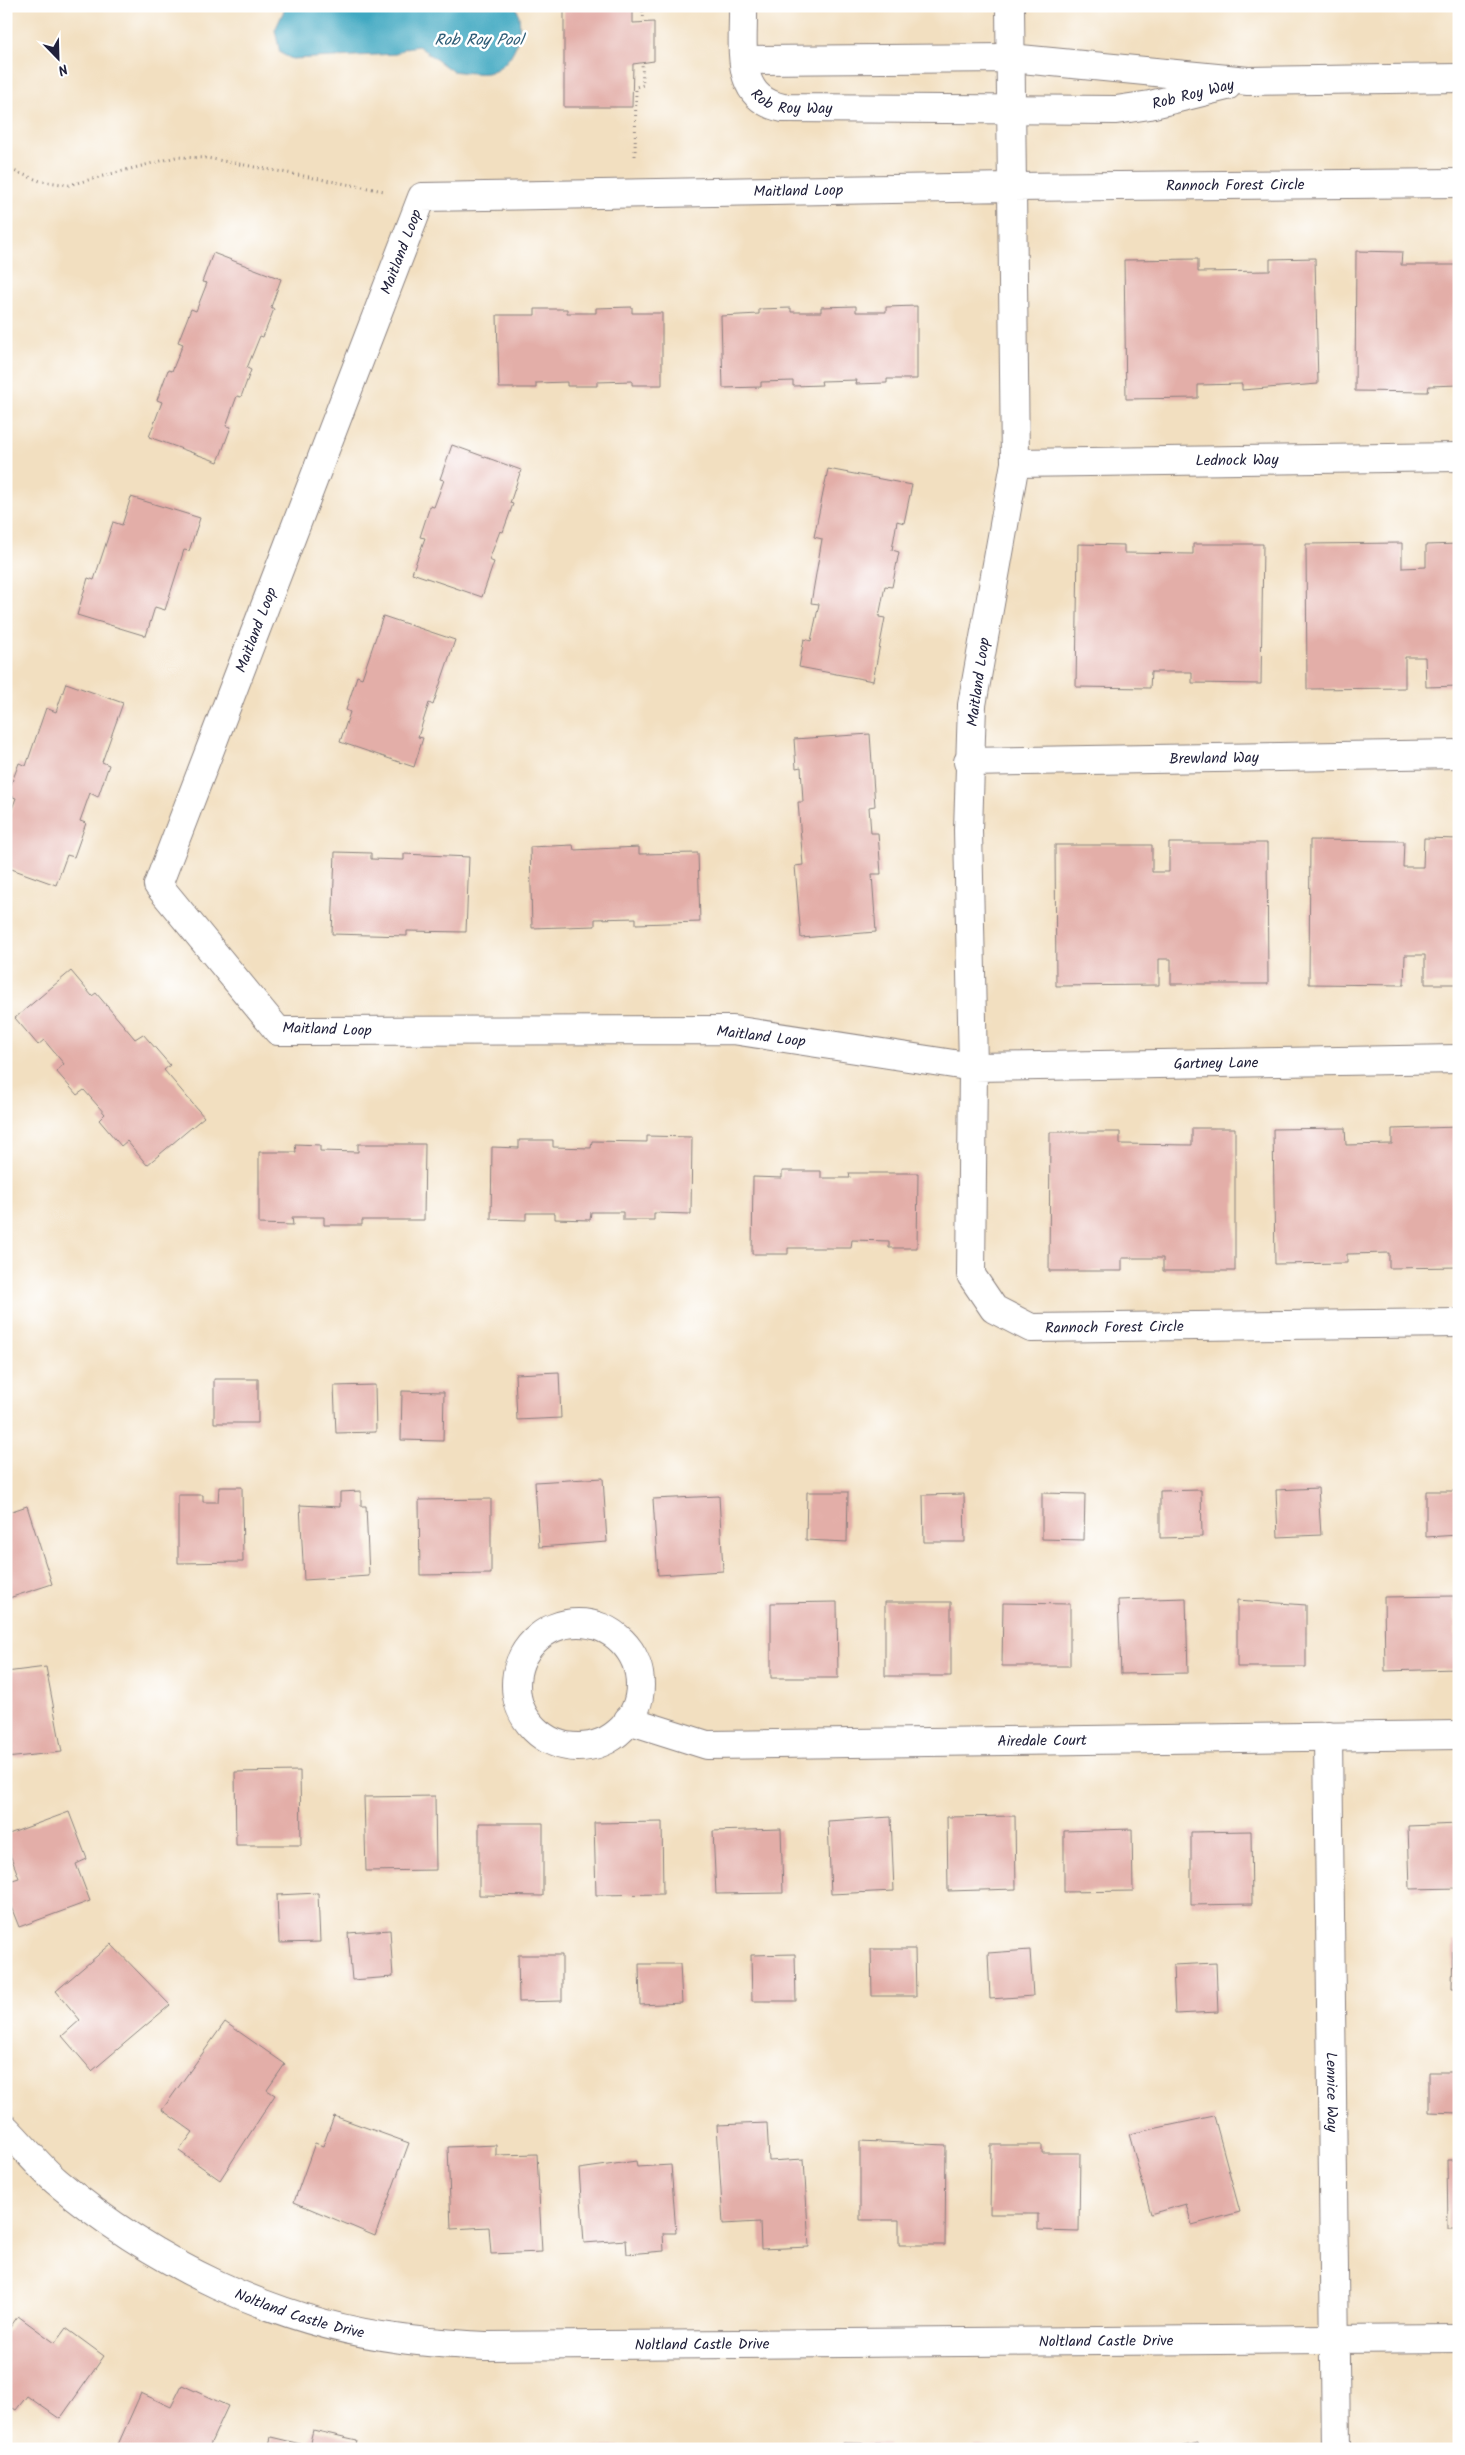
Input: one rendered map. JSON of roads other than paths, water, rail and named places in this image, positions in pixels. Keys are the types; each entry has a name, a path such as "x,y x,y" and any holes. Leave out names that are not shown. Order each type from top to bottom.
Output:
{"street":[{"path":"743,6 744,60"},
{"name":"Maitland Loop","path":"1010,6 1010,58 1012,186 1015,463 972,706 968,762 973,1067 733,1030 278,1031 158,885 422,197 1012,186"},
{"name":"Rob Roy Way","path":"1248,81 1150,105 1116,110 783,108 769,105 757,97 745,79 744,60 1010,58 1248,81 1459,78"},
{"name":"Rannoch Forest Circle","path":"1012,186 1459,183"},
{"name":"Lednock Way","path":"1015,463 1459,457"},
{"name":"Brewland Way","path":"968,762 1459,754"},
{"name":"Gartney Lane","path":"973,1067 1459,1059"},
{"name":"Rannoch Forest Circle","path":"973,1067 971,1275 994,1309 1031,1328 1459,1324"},
{"path":"564,1622 600,1625 629,1647 641,1681 633,1715 628,1720 607,1740 572,1748 539,1735 518,1706 517,1691 516,1671 533,1640 564,1622"},
{"name":"Airedale Court","path":"628,1720 707,1745 1459,1735"},
{"name":"Lennice Way","path":"1328,1736 1336,2449"},
{"name":"Noltland Castle Drive","path":"6,2129 54,2179 106,2221 177,2265 239,2294 318,2322 401,2339 485,2346 1459,2338"}],"water":[{"name":"Rob Roy Pool","path":"286,6 516,6 519,15 519,36 516,46 505,63 487,73 452,71 418,46 405,48 396,54 292,59 280,53 275,30"}]}
